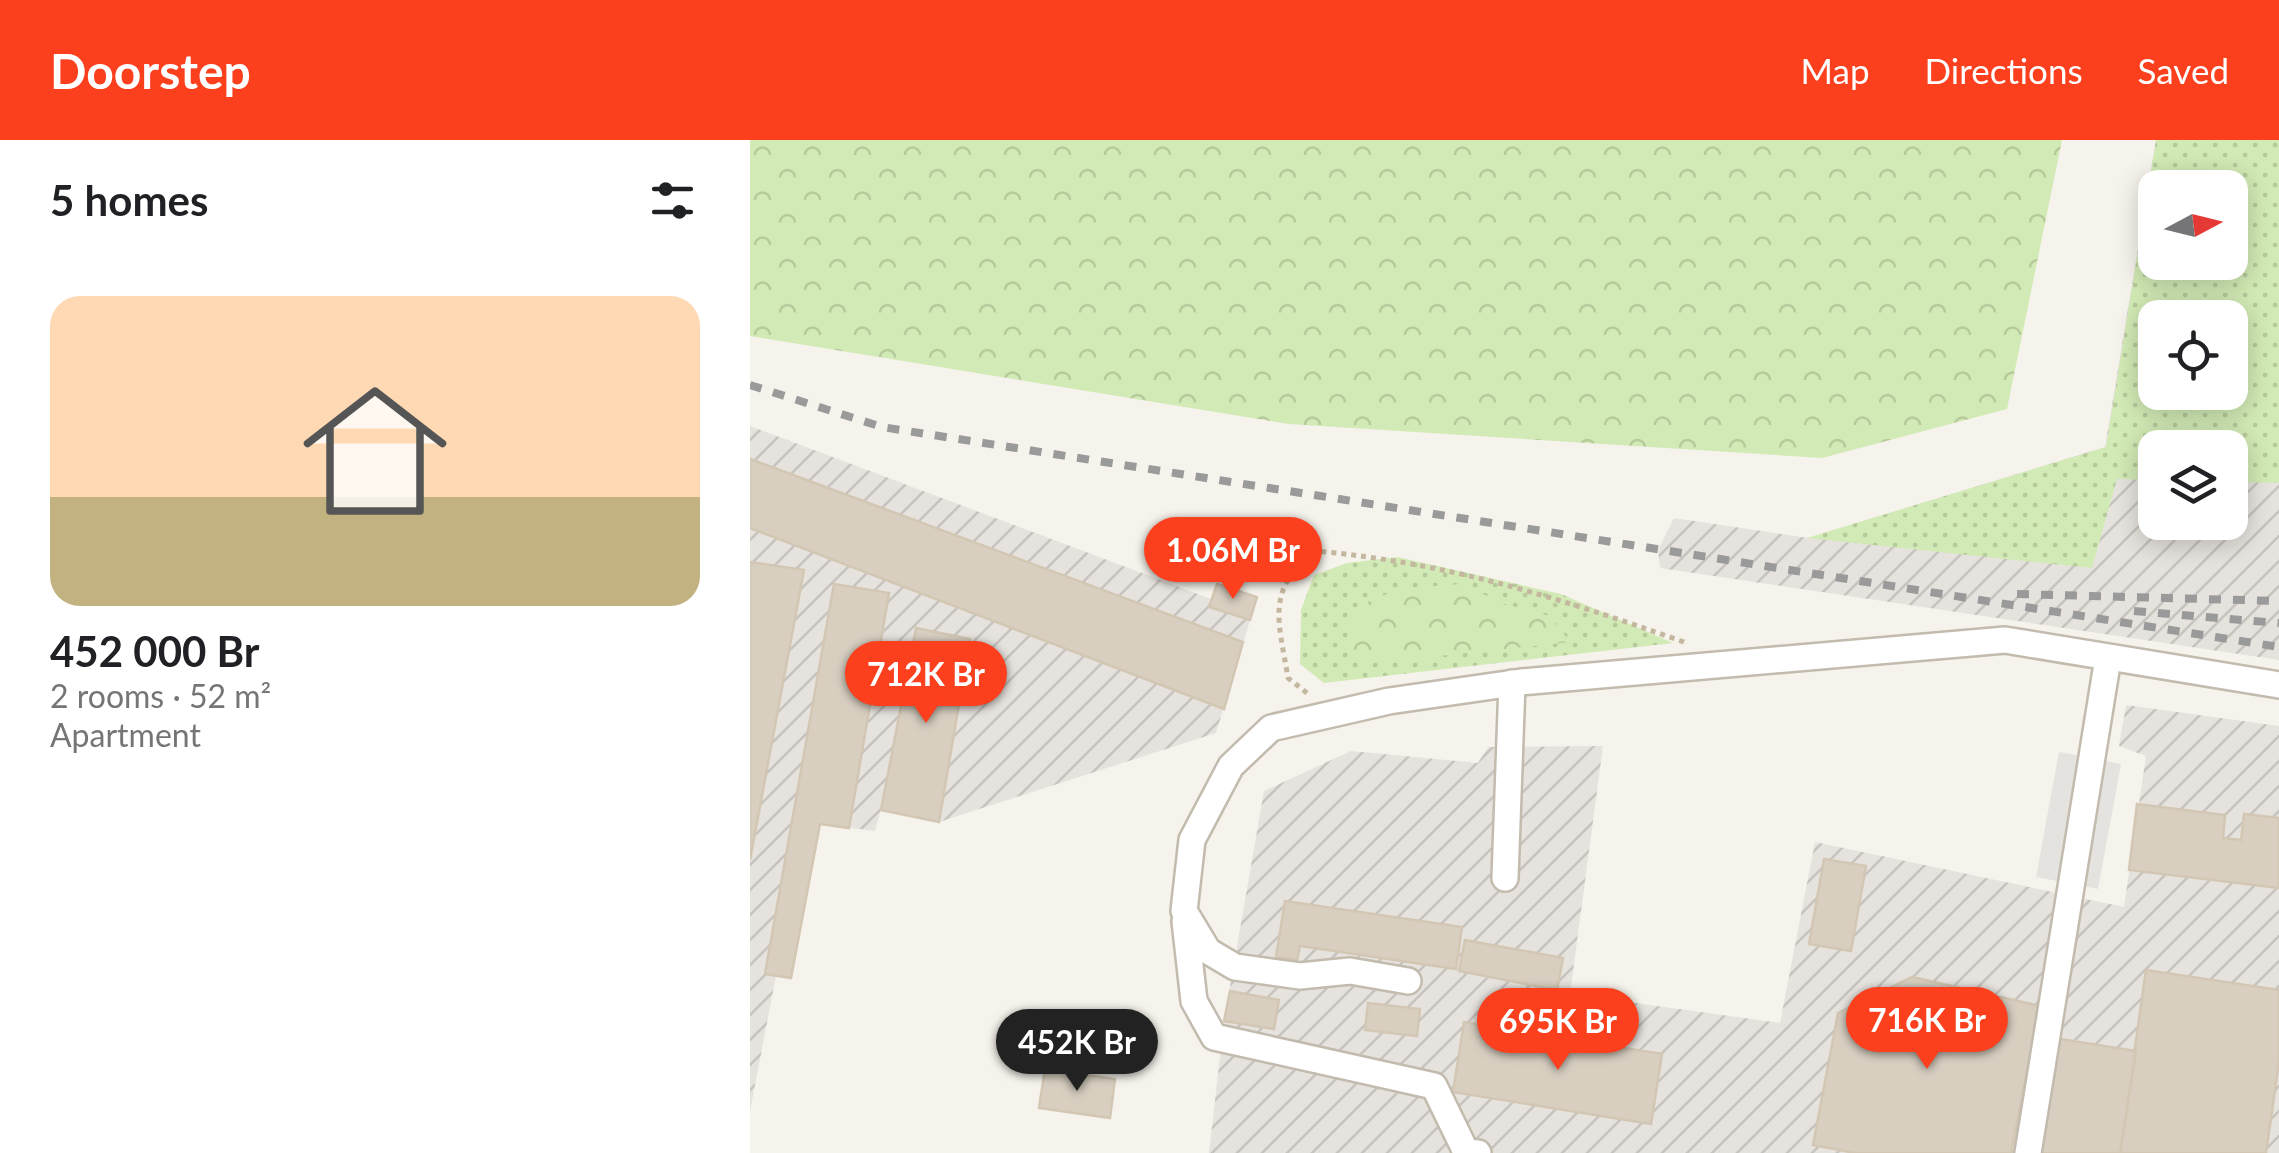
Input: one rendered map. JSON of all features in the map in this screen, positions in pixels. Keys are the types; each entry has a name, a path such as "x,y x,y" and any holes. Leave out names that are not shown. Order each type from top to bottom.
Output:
{"lane":[{"path":"1478,1153 1466,1152 1434,1086 1214,1037 1194,1002 1184,911 1192,840 1231,766 1271,728 1512,683 1738,660 2005,640 2279,685"},
{"path":"2028,1153 2108,658"},
{"path":"1505,878 1512,683"},
{"path":"1184,911 1208,951 1235,966 1300,976 1350,971 1408,981"}],"path":[{"path":"1333,714 1288,678 1276,604 1292,568 1318,550 1409,560 1517,585 1738,660"}],"shaded area":[{"path":"2156,140 2279,140 2279,660 1660,568 1658,550 1674,518 1808,538 2105,447 2138,248 2138,280 2248,280 2248,170 2151,170"},
{"path":"750,426 1211,599 1217,584 1257,597 1216,733 939,822 881,810 875,831 820,824 791,978 776,976 750,1111"},
{"path":"2126,705 2279,726 2279,1153 1209,1153 1224,1021 1264,791 1351,751 1478,763 1488,747 1603,746 1570,994 1780,1023 1815,842 2124,907 2146,756 2119,746"},
{"path":"2059,752 2121,764 2098,889 2036,877"}],"green space":[{"path":"750,140 2062,140 2007,409 1822,458 1289,424 750,336"},
{"path":"2156,140 2279,140 2279,483 2248,482 2248,430 2138,430 2138,480 2117,479 2092,568 1807,538 2106,447 2138,251 2138,280 2248,280 2248,170 2151,170"},
{"path":"1397,557 1561,594 1673,643 1324,683 1300,664 1301,610 1314,575 1347,563"},
{"path":"1463,584 1501,603 1550,616 1570,642 1363,664 1352,646 1347,615 1387,594"}],"building":[{"path":"750,459 1243,642 1224,709 750,528"},
{"path":"750,562 804,570 750,860"},
{"path":"834,584 889,593 849,828 820,824 791,978 765,974"},
{"path":"1217,584 1257,597 1250,620 1209,607"},
{"path":"916,628 970,639 939,822 881,810"},
{"path":"2137,804 2225,815 2223,838 2241,840 2244,814 2279,818 2279,888 2129,870"},
{"path":"1824,859 1866,866 1851,951 1809,944"},
{"path":"1285,901 1462,927 1456,969 1300,946 1297,960 1276,957"},
{"path":"1465,940 1563,958 1557,990 1459,971"},
{"path":"2146,970 2279,990 2279,1062 2266,1153 2120,1153"},
{"path":"1912,977 2040,1006 2011,1153 1855,1153 1813,1145 1838,1013"},
{"path":"1230,991 1279,1000 1274,1029 1224,1021"},
{"path":"1368,1003 1420,1009 1417,1036 1365,1030"},
{"path":"1464,1022 1662,1054 1651,1124 1453,1092"},
{"path":"2054,1038 2136,1051 2120,1153 2036,1153"},
{"path":"1045,1069 1115,1079 1110,1118 1039,1108"}],"railway":[{"path":"750,385 882,427 2279,647"},
{"path":"2017,594 2279,601"},
{"path":"2134,611 2279,623"}]}
